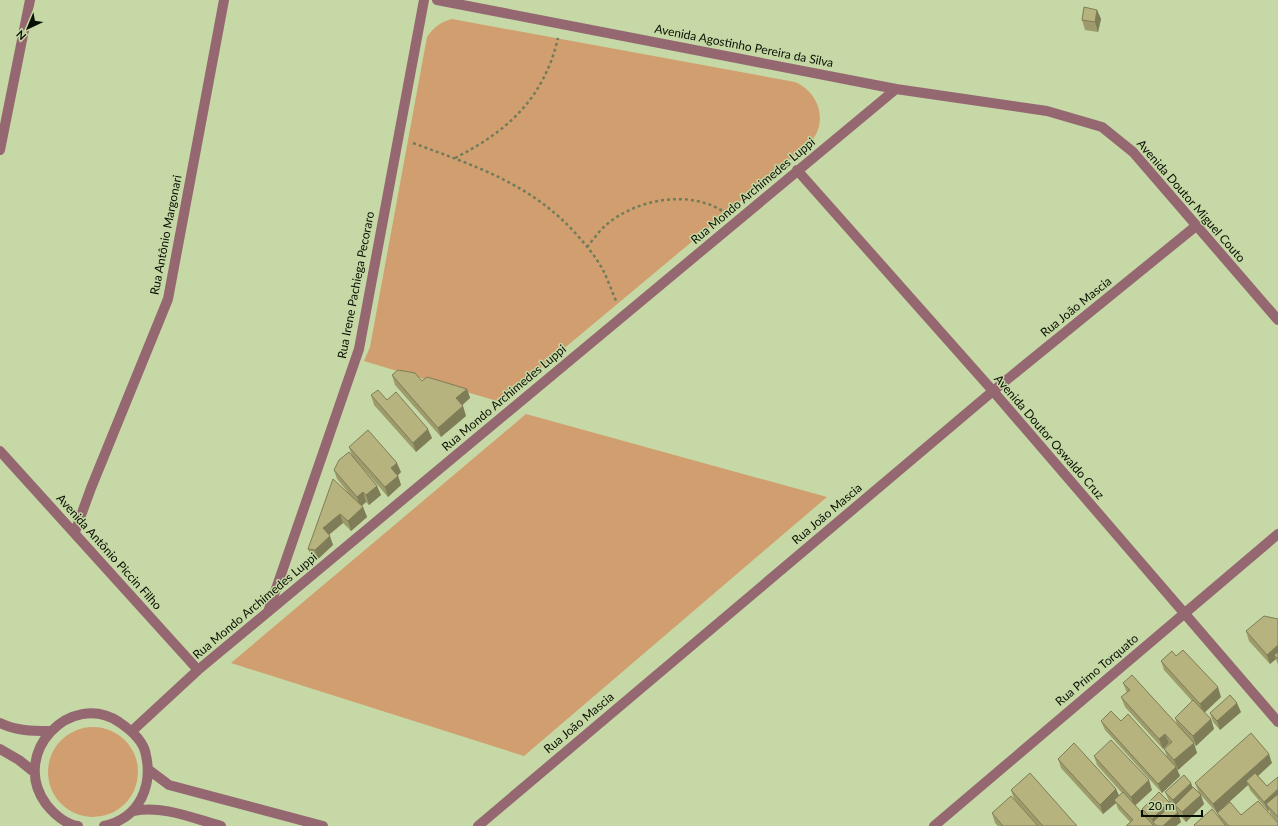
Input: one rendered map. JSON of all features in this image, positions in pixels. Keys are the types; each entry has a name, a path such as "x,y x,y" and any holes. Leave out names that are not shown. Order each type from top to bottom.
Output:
{"street":[{"path":"0,150 30,0"},
{"name":"Rua Antônio Margonari","path":"75,532 91,488 168,299 224,0"},
{"name":"Rua Irene Pachiega Pecoraro","path":"268,612 359,349 424,0"},
{"name":"Avenida Agostinho Pereira da Silva","path":"437,0 896,88 1047,111"},
{"name":"Rua Mondo Archimedes Luppi","path":"132,730 198,670 896,88"},
{"name":"Avenida Doutor Miguel Couto","path":"1047,111 1102,127 1133,152 1278,320"},
{"name":"Avenida Doutor Oswaldo Cruz","path":"797,170 993,392 1278,722"},
{"name":"Rua João Mascia","path":"478,826 993,392 1196,226"},
{"name":"Avenida Antônio Piccin Filho","path":"0,453 75,532 198,670"},
{"name":"Rua Primo Torquato","path":"934,826 1278,534"},
{"path":"74,826 52,813 39,794 34,772 38,750 50,731 68,718 91,714 113,718 132,730 144,749 149,770 145,792 133,811 115,824 104,826"},
{"path":"0,723 11,728 29,732 50,731"},
{"path":"0,749 20,760 34,772"},
{"path":"149,770 169,785 323,826"},
{"path":"133,811 147,808 165,810 221,826"}],"path":[{"path":"454,159 481,145 505,127 526,105 542,80 555,53 562,24"},
{"path":"398,137 513,183 540,200 565,221 603,269 622,317"},
{"path":"587,247 606,225 629,210 648,204 679,198 692,199 716,207 737,221"}],"shaded area":[{"path":"452,19 795,82 810,93 819,108 819,126 816,135 810,143 500,402 364,361 370,347 427,37 438,25"},
{"path":"526,414 827,497 524,756 231,663"},
{"path":"93,727 110,730 125,740 135,755 138,772 135,789 125,804 110,814 93,817 76,814 61,804 51,789 48,772 51,755 61,740 76,730"}],"building":[{"path":"1084,7 1097,10 1095,22 1082,20"},
{"path":"398,370 415,373 422,381 427,377 467,389 456,398 463,406 438,428 392,375"},
{"path":"378,390 387,400 396,392 428,429 413,443 371,395"},
{"path":"368,430 397,463 391,468 398,476 385,487 349,447"},
{"path":"349,452 377,486 366,495 363,492 357,497 334,470 339,460"},
{"path":"333,479 363,507 348,521 340,514 323,528 330,536 315,550 308,549"},
{"path":"1264,616 1278,619 1278,645 1267,655 1246,631"},
{"path":"1183,650 1218,687 1200,704 1161,661 1172,651 1176,656"},
{"path":"1278,652 1278,659 1274,655"},
{"path":"1132,675 1194,743 1174,760 1164,749 1172,742 1165,734 1159,739 1121,697 1130,690 1123,683"},
{"path":"1230,695 1237,703 1217,721 1210,713"},
{"path":"1193,700 1211,719 1193,736 1175,718"},
{"path":"1111,711 1121,721 1128,714 1176,767 1158,784 1101,721"},
{"path":"1251,733 1269,754 1213,804 1195,783"},
{"path":"1111,740 1149,780 1131,797 1094,756"},
{"path":"1074,743 1116,789 1100,805 1058,759"},
{"path":"1030,773 1077,826 1043,826 1011,790"},
{"path":"1255,773 1267,786 1278,777 1278,789 1264,802 1246,781"},
{"path":"1184,775 1191,783 1173,800 1165,792"},
{"path":"1193,787 1201,795 1182,812 1175,805"},
{"path":"1123,792 1154,826 1126,826 1133,820 1114,800"},
{"path":"1159,792 1169,802 1152,819 1142,809"},
{"path":"1278,794 1278,817 1266,804"},
{"path":"1011,796 1038,826 1003,826 992,813"},
{"path":"1258,801 1278,823 1278,826 1229,826 1217,813 1230,802 1241,815"},
{"path":"1171,805 1178,812 1163,826 1157,826 1153,822"},
{"path":"1212,809 1226,826 1194,825"}]}
